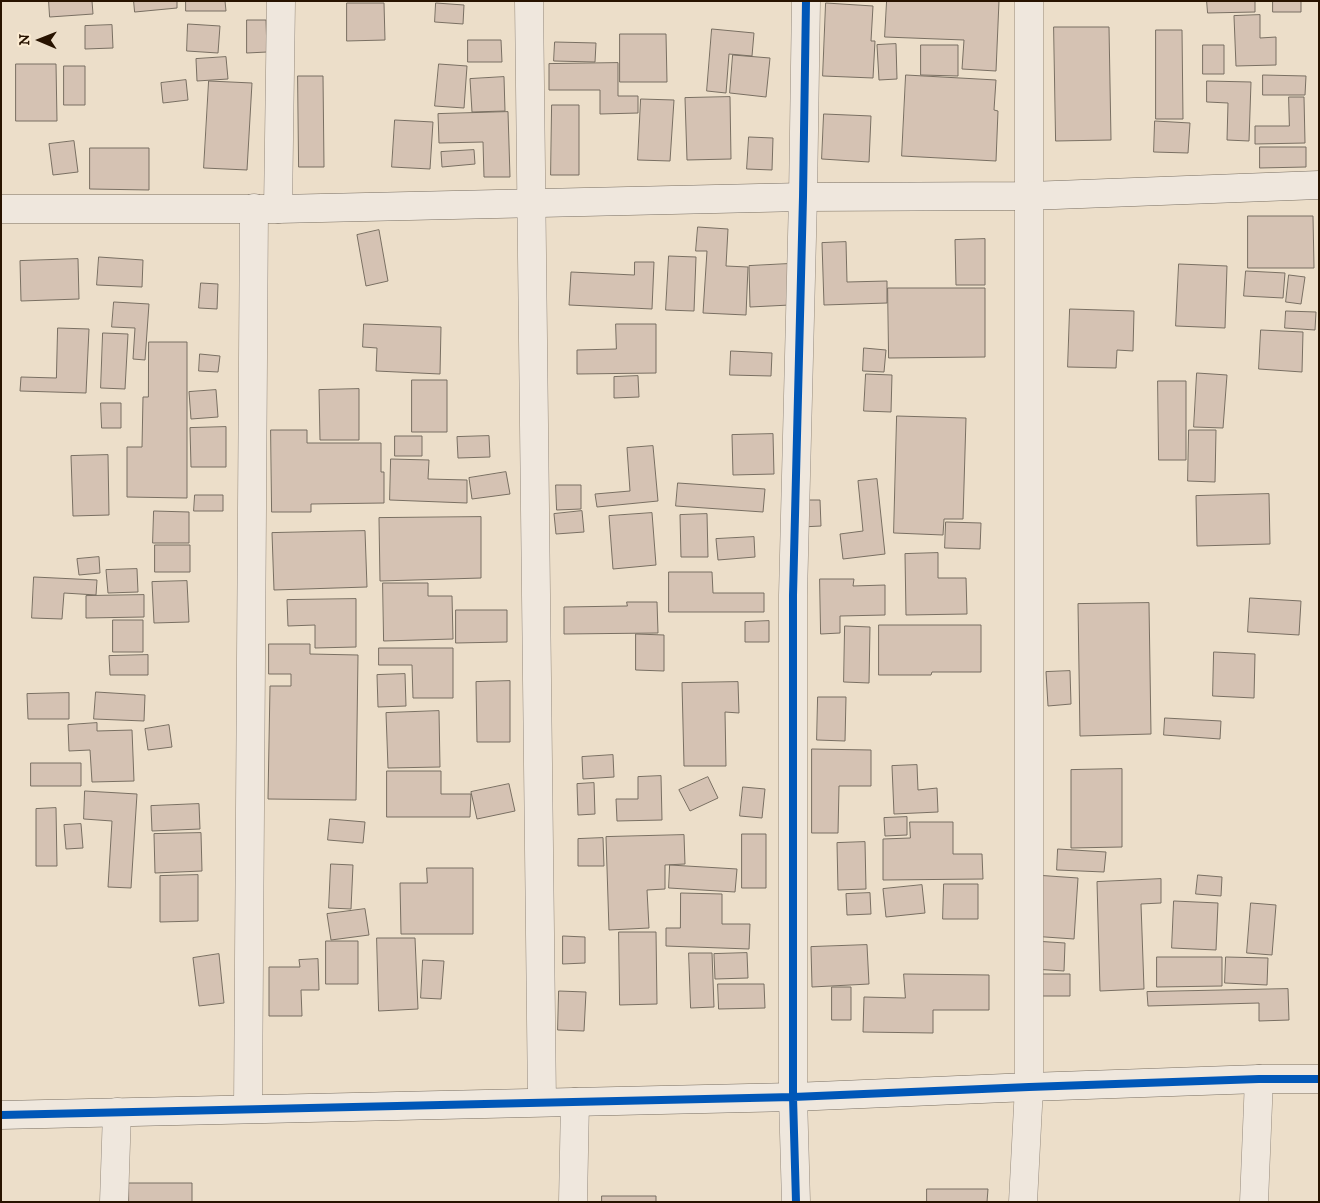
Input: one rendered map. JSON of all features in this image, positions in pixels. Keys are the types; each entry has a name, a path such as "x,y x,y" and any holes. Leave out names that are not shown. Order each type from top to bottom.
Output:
{"street":[{"path":"248,1108 266,209 281,1"},
{"path":"530,1 542,1102"},
{"path":"796,1202 793,596 806,1"},
{"path":"1023,1202 1028,1087 1029,1"},
{"path":"1,209 266,209 803,197 1029,196 1319,185"},
{"path":"1254,1202 1258,1079"},
{"path":"1,1115 794,1097 1258,1079 1319,1079"},
{"path":"573,1202 575,1102"},
{"path":"114,1202 117,1112"}],"building":[{"path":"49,1 92,1 93,14 50,17"},
{"path":"134,1 177,1 177,8 135,12"},
{"path":"186,1 225,1 226,11 186,11"},
{"path":"887,1 999,1 996,71 962,69 964,40 885,37"},
{"path":"1207,1 1255,1 1255,12 1208,13"},
{"path":"1273,1 1301,1 1301,12 1273,12"},
{"path":"347,3 384,3 385,40 347,41"},
{"path":"436,3 464,5 463,24 435,22"},
{"path":"826,3 873,6 871,41 875,41 873,78 823,76"},
{"path":"1260,15 1260,38 1276,37 1276,65 1236,66 1234,16"},
{"path":"247,20 266,20 267,52 247,53"},
{"path":"188,24 220,26 218,53 187,51"},
{"path":"112,25 113,48 85,49 85,26"},
{"path":"1054,27 1109,27 1111,140 1056,141"},
{"path":"712,29 754,33 752,56 729,54 726,93 707,91"},
{"path":"1156,30 1182,30 1183,119 1156,119"},
{"path":"620,34 666,34 667,82 620,82"},
{"path":"468,40 501,40 502,62 468,62"},
{"path":"555,42 596,43 595,62 554,61"},
{"path":"896,44 897,79 879,80 877,45"},
{"path":"921,45 958,45 958,76 921,75"},
{"path":"1203,45 1224,45 1224,74 1203,74"},
{"path":"733,55 770,58 766,97 730,93"},
{"path":"226,57 228,79 197,81 196,59"},
{"path":"618,63 618,96 638,96 638,113 600,114 600,90 549,90 549,64"},
{"path":"16,64 56,64 57,121 16,121"},
{"path":"439,64 467,66 464,108 435,106"},
{"path":"64,66 85,66 85,105 64,105"},
{"path":"906,75 996,80 994,110 998,111 996,161 902,156"},
{"path":"1263,75 1306,76 1305,95 1263,95"},
{"path":"298,76 323,76 324,167 299,167"},
{"path":"504,77 505,111 472,112 470,79"},
{"path":"186,80 188,100 163,103 161,83"},
{"path":"209,81 252,83 247,170 204,168"},
{"path":"1207,81 1251,82 1249,141 1227,140 1228,103 1207,102"},
{"path":"730,97 731,159 687,160 685,98"},
{"path":"1289,97 1304,97 1305,143 1255,144 1255,126 1289,126"},
{"path":"641,99 674,100 670,161 638,160"},
{"path":"552,105 579,105 579,175 551,175"},
{"path":"508,112 510,177 484,177 483,142 439,143 438,114"},
{"path":"824,114 871,116 869,162 822,159"},
{"path":"395,120 433,122 430,169 392,167"},
{"path":"1155,121 1190,123 1188,153 1154,152"},
{"path":"749,137 773,138 772,170 747,169"},
{"path":"74,141 78,172 53,175 49,144"},
{"path":"1260,147 1306,147 1306,167 1260,168"},
{"path":"90,148 149,148 149,190 90,189"},
{"path":"474,150 475,164 442,167 441,152"},
{"path":"1248,216 1313,216 1314,268 1248,268"},
{"path":"698,227 728,229 726,266 748,267 746,315 703,313 707,251 696,251"},
{"path":"379,230 388,281 366,286 357,235"},
{"path":"985,239 985,285 956,285 955,240"},
{"path":"846,242 847,282 887,281 887,303 824,305 822,243"},
{"path":"669,256 696,257 694,311 666,310"},
{"path":"99,257 143,260 142,287 97,285"},
{"path":"78,259 79,299 21,301 20,261"},
{"path":"635,262 654,262 652,309 569,305 571,272 634,275"},
{"path":"788,264 790,305 750,307 749,266"},
{"path":"1179,264 1227,266 1225,328 1176,326"},
{"path":"1246,271 1285,273 1283,298 1244,296"},
{"path":"1289,275 1305,277 1301,304 1286,302"},
{"path":"201,283 218,284 217,309 199,308"},
{"path":"888,288 985,288 985,357 889,358"},
{"path":"114,302 149,304 145,360 133,359 135,328 112,327"},
{"path":"1070,309 1134,311 1133,351 1117,350 1116,368 1068,367"},
{"path":"1286,311 1316,312 1315,330 1285,328"},
{"path":"364,324 441,327 440,374 376,371 377,348 363,347"},
{"path":"616,324 656,324 656,373 577,374 577,350 616,349"},
{"path":"58,328 89,329 86,393 20,391 21,377 56,378"},
{"path":"1261,330 1303,332 1302,372 1259,369"},
{"path":"103,333 128,334 125,389 101,388"},
{"path":"149,342 187,342 187,498 127,497 127,447 142,447 143,397 148,397"},
{"path":"864,348 886,350 884,372 863,371"},
{"path":"731,351 772,353 771,376 730,375"},
{"path":"200,354 220,356 218,372 199,371"},
{"path":"1197,373 1227,375 1223,428 1194,427"},
{"path":"866,374 892,375 891,412 864,411"},
{"path":"638,376 639,397 614,398 614,377"},
{"path":"412,380 447,380 447,432 412,432"},
{"path":"1158,381 1186,381 1186,460 1159,460"},
{"path":"359,389 359,440 320,440 319,390"},
{"path":"216,390 218,417 191,419 189,392"},
{"path":"101,403 121,403 121,428 102,428"},
{"path":"897,416 966,418 963,519 944,519 943,535 894,533"},
{"path":"226,427 226,467 191,467 190,428"},
{"path":"271,430 307,430 307,443 381,443 381,472 384,472 384,503 311,504 311,512 272,512"},
{"path":"1189,430 1216,430 1215,482 1188,481"},
{"path":"773,434 774,474 733,475 732,435"},
{"path":"395,436 422,436 422,456 395,456"},
{"path":"489,436 490,457 458,458 457,437"},
{"path":"653,446 658,501 597,507 595,494 630,491 627,448"},
{"path":"108,455 109,515 73,516 71,456"},
{"path":"391,459 429,460 428,479 467,480 467,503 390,500"},
{"path":"506,472 510,494 472,499 469,478"},
{"path":"877,479 885,554 843,559 840,534 863,531 858,481"},
{"path":"678,483 765,489 763,512 676,506"},
{"path":"556,485 581,485 581,509 557,510"},
{"path":"1269,494 1270,544 1197,546 1196,496"},
{"path":"195,495 223,495 223,511 194,511"},
{"path":"800,500 820,500 821,526 801,527"},
{"path":"154,511 189,512 189,543 153,543"},
{"path":"582,511 584,532 556,534 554,514"},
{"path":"652,513 656,565 613,569 609,516"},
{"path":"707,514 708,557 681,557 680,515"},
{"path":"481,517 481,578 380,581 379,518"},
{"path":"946,522 981,523 980,549 945,548"},
{"path":"365,531 367,587 274,590 272,533"},
{"path":"754,537 755,557 718,560 716,539"},
{"path":"155,545 190,545 190,572 155,572"},
{"path":"938,553 938,578 966,578 967,614 906,615 905,554"},
{"path":"99,557 100,573 79,575 77,559"},
{"path":"137,569 138,592 108,593 106,570"},
{"path":"669,572 712,572 713,593 764,593 764,612 669,612"},
{"path":"34,577 97,580 96,595 64,593 62,619 32,618"},
{"path":"820,579 854,579 853,586 885,585 885,615 840,616 840,633 821,634"},
{"path":"187,581 189,622 154,623 152,582"},
{"path":"383,583 428,583 428,596 452,596 453,639 384,641"},
{"path":"144,595 144,617 86,618 86,596"},
{"path":"1250,598 1301,601 1299,635 1248,632"},
{"path":"356,599 356,647 315,648 315,625 288,626 287,600"},
{"path":"627,602 657,602 658,633 564,634 564,607 627,606"},
{"path":"1149,603 1151,734 1080,736 1078,604"},
{"path":"456,610 507,610 507,642 456,643"},
{"path":"113,620 143,620 143,652 113,652"},
{"path":"769,621 769,642 745,642 745,622"},
{"path":"879,625 981,625 981,672 932,672 931,675 879,675"},
{"path":"845,626 870,627 869,683 844,682"},
{"path":"636,634 664,635 664,671 636,670"},
{"path":"269,644 310,644 310,654 358,655 356,800 268,799 270,686 291,686 291,674 269,674"},
{"path":"379,648 453,648 453,698 413,698 412,665 379,665"},
{"path":"1214,652 1255,654 1254,698 1213,696"},
{"path":"148,655 148,675 110,675 109,656"},
{"path":"1070,671 1071,704 1048,706 1046,672"},
{"path":"405,674 406,706 378,707 377,675"},
{"path":"510,681 510,742 477,742 476,682"},
{"path":"738,682 739,713 725,712 726,766 684,766 682,683"},
{"path":"96,692 145,695 144,721 94,719"},
{"path":"69,693 69,719 28,719 27,694"},
{"path":"818,697 846,697 845,741 817,740"},
{"path":"439,711 440,767 388,768 386,713"},
{"path":"1165,718 1221,721 1220,739 1164,735"},
{"path":"97,723 97,731 132,730 134,781 92,782 90,750 69,751 68,725"},
{"path":"169,725 172,747 148,750 145,729"},
{"path":"812,749 871,750 871,786 839,786 838,833 812,833"},
{"path":"613,755 614,777 583,779 582,757"},
{"path":"31,763 81,763 81,786 31,786"},
{"path":"917,765 918,790 937,788 938,812 894,814 892,766"},
{"path":"1122,769 1122,847 1071,848 1071,770"},
{"path":"387,771 441,771 441,794 471,794 470,817 387,817"},
{"path":"661,776 662,820 617,821 616,799 638,799 638,777"},
{"path":"708,777 718,798 690,811 679,790"},
{"path":"594,783 595,814 578,815 577,784"},
{"path":"509,784 515,811 477,819 471,792"},
{"path":"743,787 765,789 762,818 740,816"},
{"path":"85,791 137,794 131,888 108,887 112,821 84,819"},
{"path":"199,804 200,829 152,831 151,806"},
{"path":"56,808 57,866 36,866 36,809"},
{"path":"907,817 907,835 885,836 884,818"},
{"path":"330,819 365,822 363,843 328,840"},
{"path":"910,822 953,822 953,854 982,854 983,879 883,880 883,839 910,838"},
{"path":"81,824 83,848 66,849 64,825"},
{"path":"201,833 202,871 155,873 154,834"},
{"path":"742,834 766,834 766,888 742,888"},
{"path":"684,835 685,864 665,865 665,889 647,890 649,928 609,930 606,837"},
{"path":"603,838 604,866 578,866 578,839"},
{"path":"865,842 866,889 838,890 837,843"},
{"path":"1058,849 1106,852 1104,872 1057,870"},
{"path":"331,864 353,865 351,909 329,908"},
{"path":"670,865 737,869 735,892 669,888"},
{"path":"427,868 473,868 473,934 401,934 400,883 427,883"},
{"path":"198,875 198,921 160,922 160,876"},
{"path":"1035,875 1078,878 1074,939 1031,936"},
{"path":"1198,875 1222,877 1221,896 1196,894"},
{"path":"1161,879 1161,903 1141,904 1144,989 1100,991 1097,882"},
{"path":"944,884 978,884 978,919 943,919"},
{"path":"922,885 925,913 886,917 883,889"},
{"path":"681,893 722,894 722,924 750,924 749,949 666,946 666,928 680,928"},
{"path":"870,893 871,914 847,915 846,894"},
{"path":"1174,901 1218,903 1216,950 1172,948"},
{"path":"1251,903 1276,905 1272,955 1247,953"},
{"path":"365,909 369,935 331,940 327,914"},
{"path":"619,932 656,932 657,1004 620,1005"},
{"path":"563,936 585,937 585,963 563,964"},
{"path":"377,938 415,938 418,1009 379,1011"},
{"path":"326,941 358,941 358,984 326,984"},
{"path":"1034,941 1065,943 1064,971 1033,969"},
{"path":"867,945 869,984 812,987 811,947"},
{"path":"689,953 712,953 714,1007 691,1008"},
{"path":"747,953 748,978 715,979 714,954"},
{"path":"219,954 224,1003 199,1006 193,958"},
{"path":"1157,957 1222,957 1222,986 1157,987"},
{"path":"1226,957 1268,958 1267,985 1225,983"},
{"path":"318,959 319,990 301,990 302,1016 269,1016 269,967 300,967 299,960"},
{"path":"423,960 444,961 441,999 421,998"},
{"path":"904,974 989,975 989,1010 933,1010 933,1033 863,1032 864,997 905,998"},
{"path":"1031,974 1070,974 1070,996 1031,996"},
{"path":"718,984 764,984 765,1008 719,1009"},
{"path":"832,987 851,987 851,1020 832,1020"},
{"path":"1288,989 1289,1020 1259,1021 1259,1003 1148,1006 1147,992"},
{"path":"559,991 586,992 584,1031 558,1030"},
{"path":"129,1183 192,1183 192,1202 129,1202"},
{"path":"927,1189 988,1189 987,1202 927,1202"},
{"path":"602,1196 656,1196 656,1202 602,1202"}],"cycle path":[{"path":"796,1202 793,1097 793,595 806,1"},
{"path":"1,1115 793,1097 1259,1079 1319,1079"}]}
